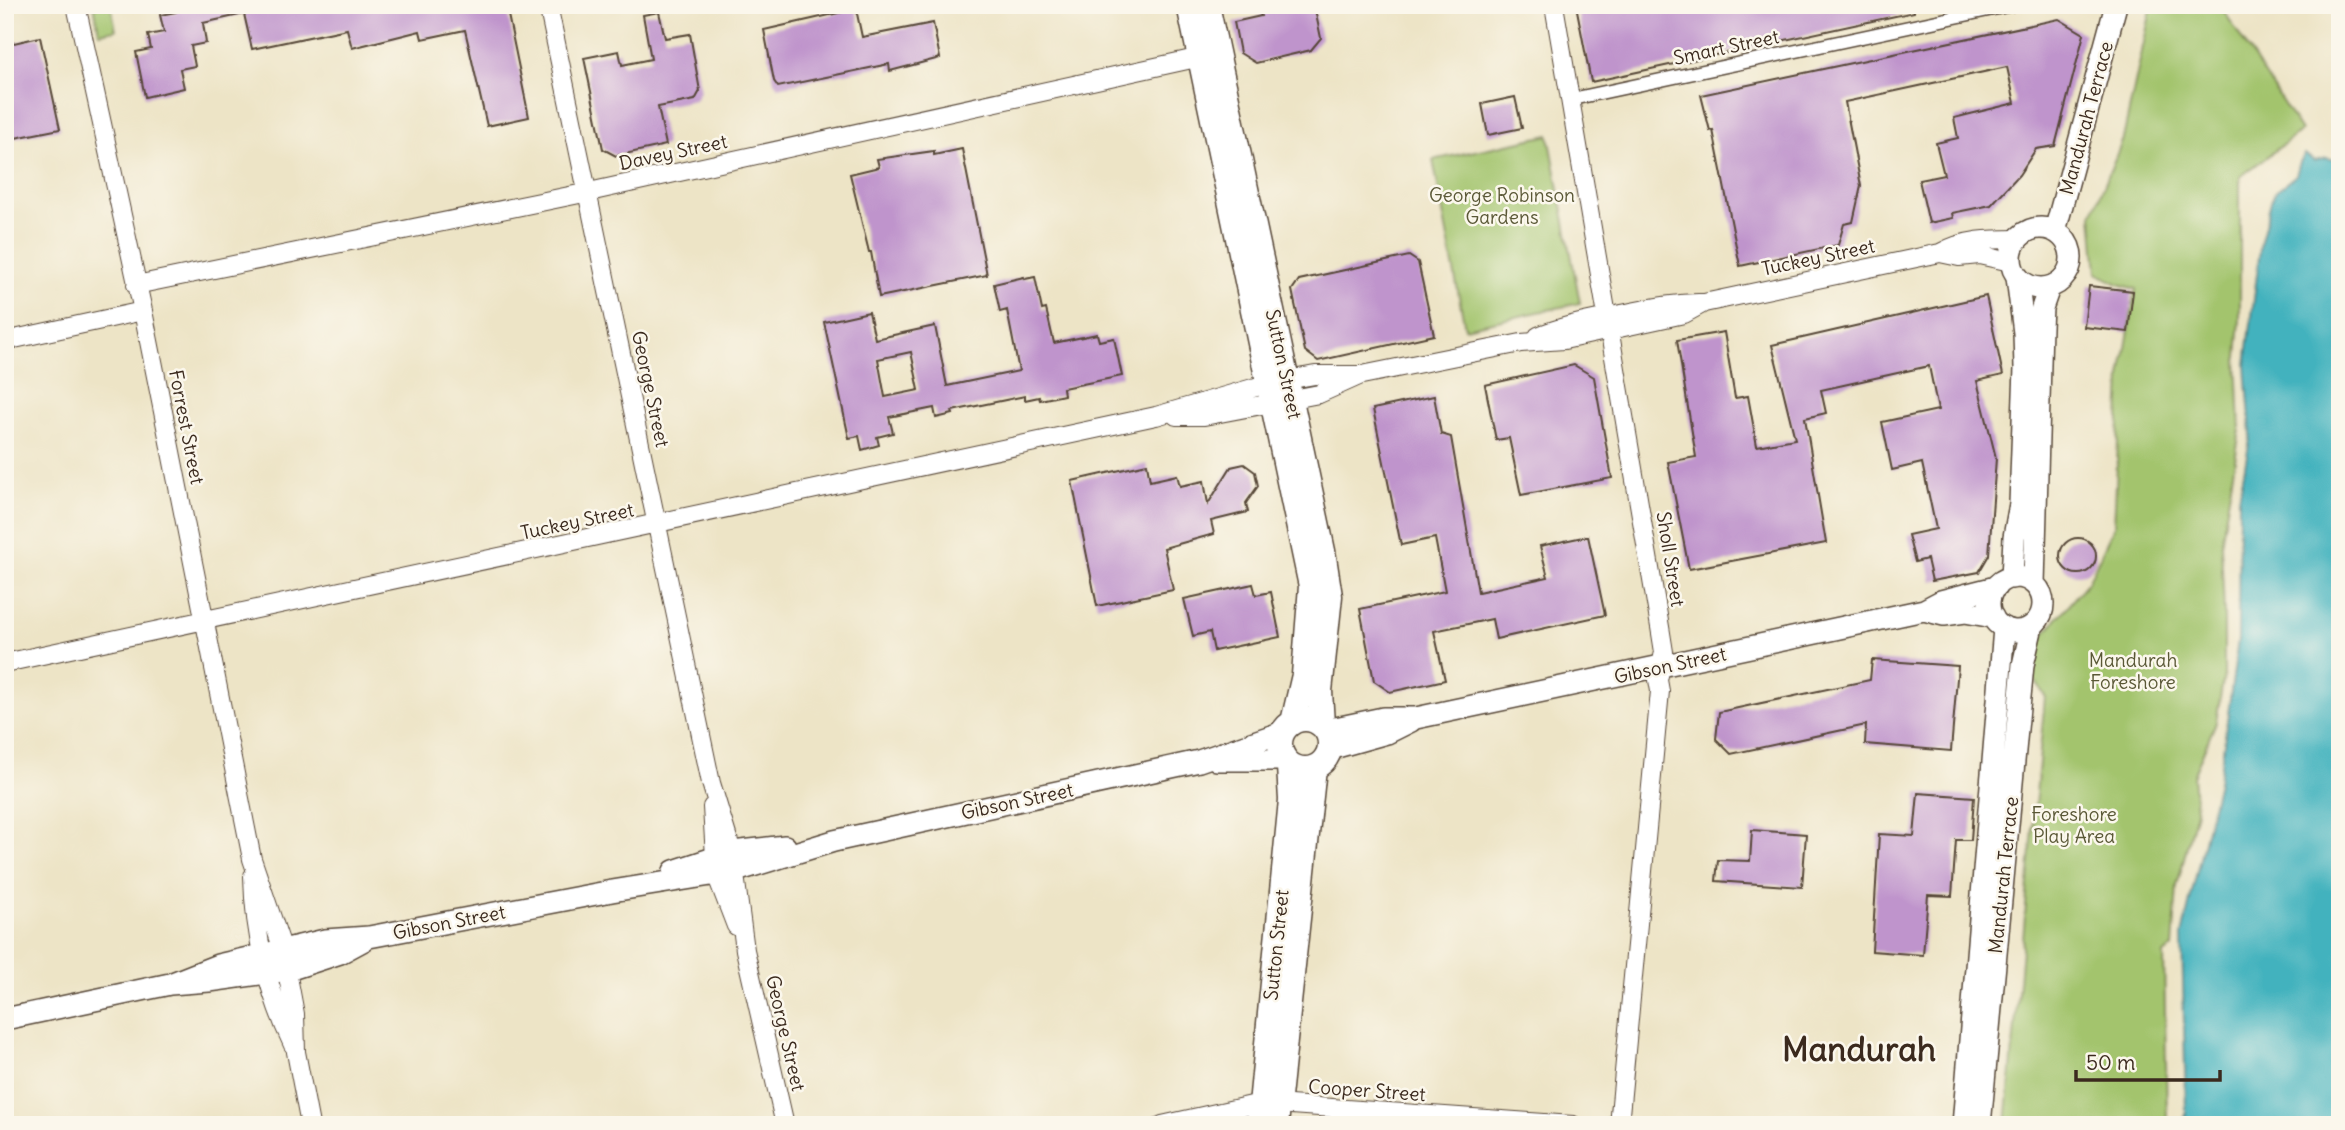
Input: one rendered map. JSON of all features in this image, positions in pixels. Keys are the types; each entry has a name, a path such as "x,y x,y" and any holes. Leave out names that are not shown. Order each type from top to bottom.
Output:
{"main road":[{"name":"Sutton Street","path":"1189,5 1209,55 1281,391 1323,551 1329,596 1320,691 1323,743 1268,1115"},
{"name":"Sutton Street","path":"1207,5 1209,55"},
{"name":"Sutton Street","path":"1281,391 1311,586 1304,675 1288,727"},
{"path":"1308,719 1323,743 1304,770 1287,763 1279,746 1288,727 1308,719"},
{"name":"Sutton Street","path":"1268,1115 1291,800 1287,763"}],"street":[{"name":"Forrest Street","path":"76,5 143,311 252,859 253,903 295,1014 296,1052 310,1125"},
{"name":"George Street","path":"548,5 658,525 725,864 785,1125"},
{"name":"Sholl Street","path":"1554,5 1664,652 1619,1125"},
{"name":"Smart Street","path":"1572,99 2012,5"},
{"name":"Mandurah Terrace","path":"2056,231 2116,5"},
{"name":"Davey Street","path":"136,285 589,192 1209,55"},
{"path":"2004,583 2027,580 2039,590 2043,605 2038,620 2032,626 2019,631 1998,623 1990,602 2004,583 2020,504 2025,368 2014,269 2012,250 2018,239 2035,229 2056,231 2068,244 2072,261 2065,278 2049,288 2031,287 2014,269"},
{"name":"Tuckey Street","path":"5,663 1156,416 1204,416 1281,391 1315,375 1362,375 1521,343 1564,340 1610,323 1684,314 1704,303 1940,253 1956,244 1983,239 2018,239"},
{"name":"Tuckey Street","path":"1940,253 1959,257 1979,256 2014,269"},
{"path":"2034,584 2041,327 2042,308 2049,288"},
{"path":"5,341 143,311"},
{"name":"Gibson Street","path":"1323,743 1387,733 1416,718 1924,610 1941,601 2004,583"},
{"name":"Gibson Street","path":"1924,610 1944,615 1965,612 1998,623"},
{"name":"Mandurah Terrace","path":"1963,1125 1998,623"},
{"name":"Mandurah Terrace","path":"1980,1125 2023,665 2032,626"},
{"name":"Gibson Street","path":"5,1019 170,984 218,965 275,962 325,940 369,937 612,891 1199,761 1288,727"},
{"name":"Gibson Street","path":"1199,761 1287,763"},
{"name":"Cooper Street","path":"1162,1125 1268,1115 1573,1125"}],"green space":[{"path":"94,5 111,5 116,30 99,33"},
{"name":"Mandurah Foreshore","path":"2152,5 2220,5 2301,131 2240,177 2240,320 2237,357 2240,430 2221,544 2224,675 2216,722 2193,776 2196,811 2177,886 2173,948 2164,954 2167,1120 2164,1125 2006,1125 2045,696 2028,670 2038,641 2088,582 2114,527 2121,377 2136,289 2118,284 2097,273 2092,215 2123,139"},
{"name":"George Robinson Gardens","path":"1549,135 1580,303 1465,328 1433,160"}],"water":[{"path":"2305,154 2314,161 2327,158 2340,161 2340,1125 2183,1125 2186,1114 2182,935 2220,773 2238,640 2239,498 2251,434 2246,365 2261,241 2276,191 2296,175"}],"building":[{"path":"175,5 506,5 529,117 487,126 465,30 422,39 420,31 352,48 347,29 252,49 244,14 203,23 206,43 191,46 195,66 180,69 184,88 145,97 136,52 151,49 148,35 164,32 160,15 176,12"},
{"path":"1258,5 1314,5 1321,38 1311,50 1256,63 1240,53 1234,22 1261,16"},
{"path":"1576,5 1914,5 1914,12 1591,82"},
{"path":"856,9 862,37 933,23 940,58 890,71 889,64 778,87 774,81 764,30"},
{"path":"659,12 665,38 690,34 700,91 695,100 658,107 666,145 616,156 603,149 584,58 619,51 622,65 651,59 643,15"},
{"path":"2059,19 2084,34 2055,146 2036,149 2019,175 1991,205 1952,213 1953,218 1929,223 1919,180 1944,175 1936,143 1958,138 1954,118 2015,103 2007,67 1845,102 1861,186 1853,222 1844,224 1838,245 1740,266 1713,130 1710,131 1701,95"},
{"path":"40,37 60,129 5,140 5,45"},
{"path":"1515,97 1522,128 1488,135 1482,104"},
{"path":"962,149 987,275 879,297 871,252 850,174 879,167 877,159 934,151 934,155"},
{"path":"1409,256 1418,262 1434,335 1318,361 1305,351 1292,290 1299,280"},
{"path":"1035,277 1042,310 1046,309 1054,343 1097,334 1099,341 1114,338 1122,376 1063,388 1064,395 1040,400 1039,397 1025,400 1025,396 952,411 953,414 936,418 934,408 889,417 893,433 877,437 879,445 862,450 859,436 849,438 824,322 869,312 875,339 935,326 947,386 1019,371 1007,310 1000,312 994,284","holes":["911,352 919,390 885,397 878,359"]},
{"path":"2089,286 2133,291 2128,332 2084,327"},
{"path":"1986,296 2003,375 1977,381 1996,458 1989,555 1979,572 1932,581 1927,559 1915,562 1908,535 1936,529 1922,463 1892,470 1882,422 1938,410 1929,366 1821,390 1826,413 1805,418 1826,543 1689,569 1668,462 1696,457 1677,340 1724,332 1735,398 1748,396 1757,446 1795,439 1772,345"},
{"path":"1574,365 1594,377 1612,478 1521,495 1509,438 1496,440 1485,385"},
{"path":"1434,396 1441,434 1451,437 1478,592 1548,577 1540,546 1588,536 1605,615 1496,639 1492,619 1434,631 1445,680 1390,692 1374,681 1360,609 1445,591 1435,538 1401,545 1373,409"},
{"path":"1147,464 1150,481 1177,475 1180,486 1204,481 1208,504 1231,467 1244,464 1255,472 1258,486 1246,503 1248,512 1211,521 1214,534 1164,548 1173,590 1097,606 1072,481"},
{"path":"2078,538 2091,543 2096,556 2091,569 2078,574 2065,569 2060,556 2065,543"},
{"path":"1253,584 1256,595 1271,592 1280,637 1214,651 1210,632 1193,636 1184,599"},
{"path":"1872,660 1958,666 1951,751 1865,744 1866,725 1731,754 1716,739 1719,712 1870,680"},
{"path":"1918,793 1974,797 1971,840 1956,840 1952,896 1928,895 1923,955 1872,951 1879,834 1914,836"},
{"path":"1752,830 1806,834 1802,887 1716,881 1718,860 1750,861"}],"district":[{"name":"Mandurah","path":"1859,1049"}],"park label":[{"name":"Foreshore Play Area","path":"2074,825"}]}
